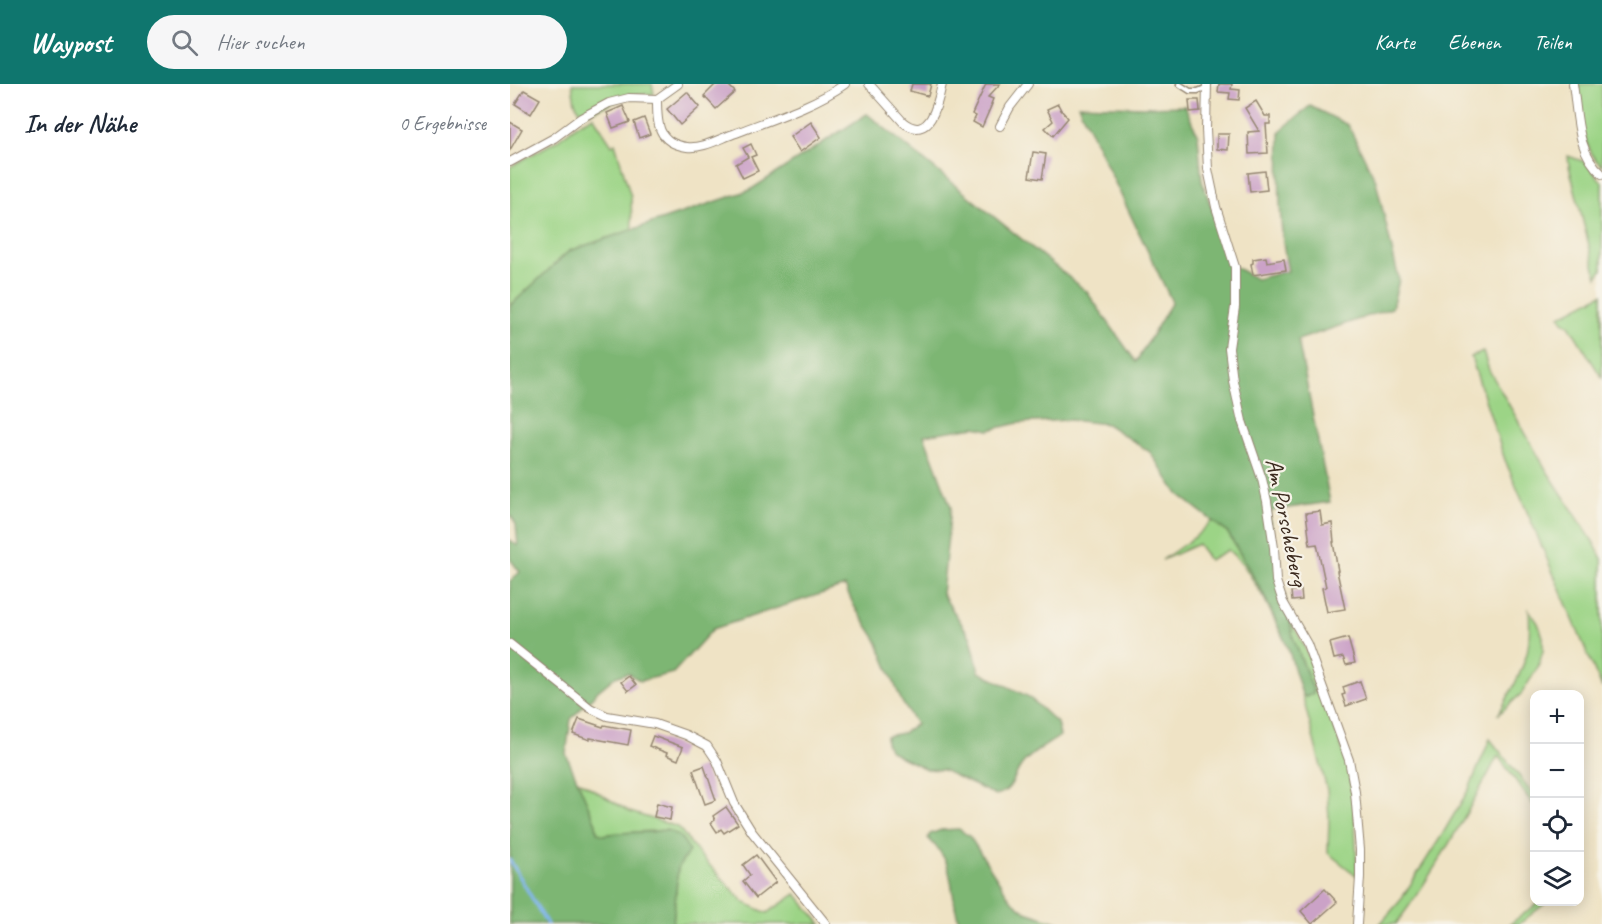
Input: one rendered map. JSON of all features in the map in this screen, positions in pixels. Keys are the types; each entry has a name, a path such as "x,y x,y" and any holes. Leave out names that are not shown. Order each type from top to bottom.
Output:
{"street":[{"path":"510,162 554,138 581,118 609,103 628,98 657,99 678,84"},
{"path":"657,99 657,121 661,132 672,142 694,147 771,120 823,97 845,84"},
{"path":"869,84 903,122 920,127 931,119 935,112 942,84"},
{"path":"1000,126 1010,107 1028,84"},
{"path":"1573,84 1583,147 1592,164 1602,174"},
{"name":"Am Porscheberg","path":"1207,85 1208,169 1216,207 1235,267 1235,307 1230,348 1233,381 1242,422 1262,479 1267,501 1276,581 1283,602 1307,644 1351,765 1360,850 1358,924"},
{"path":"510,644 590,708 607,716 663,726 706,746 717,761 734,803 752,832 826,924"}],"lane":[{"path":"1179,84 1190,92 1198,91 1207,85"}],"green space":[{"path":"572,84 652,84 654,94 633,95 583,115 575,103"},
{"path":"1578,84 1602,84 1602,166 1589,149 1586,139"},
{"path":"1078,105 1185,106 1198,136 1202,181 1232,265 1256,279 1288,271 1279,184 1280,131 1310,106 1348,125 1376,181 1399,280 1392,308 1298,340 1330,502 1274,510 1269,515 1293,637 1313,693 1306,697 1302,694 1288,648 1263,593 1228,533 1178,494 1150,452 1107,424 1069,420 1018,423 989,430 975,427 924,435 951,507 942,594 971,638 979,672 1029,697 1057,723 1060,736 1029,757 1021,765 1010,786 1002,793 995,795 943,770 926,769 899,756 889,749 886,736 903,733 916,724 902,702 876,639 854,606 845,586 713,629 673,673 640,681 628,673 615,677 598,691 571,719 566,754 596,824 597,832 603,835 665,830 677,834 685,843 689,851 678,868 673,924 510,924 510,581 520,572 510,559 510,540 518,546 516,524 510,514 510,306 569,251 750,190 867,114 1087,292 1136,362 1172,302"},
{"path":"593,116 612,145 615,143 631,197 632,230 569,251 510,306 510,167 556,141"},
{"path":"1568,156 1585,162 1602,182 1602,270 1597,277 1569,166"},
{"path":"1602,294 1602,378 1569,325 1564,323 1560,316"},
{"path":"1483,352 1489,370 1547,471 1602,559 1602,688 1505,460 1471,357"},
{"path":"1212,521 1228,533 1263,593 1288,648 1264,598 1243,564 1228,550 1209,560 1198,544 1162,560 1196,536"},
{"path":"1529,610 1538,623 1543,637 1543,651 1538,667 1522,693 1498,715 1518,677 1527,653 1530,631"},
{"path":"1289,618 1310,661 1348,765 1355,817 1357,876 1328,853 1327,790 1302,694 1306,697 1313,690 1293,637"},
{"path":"1490,739 1530,790 1530,800 1498,756 1450,842 1396,924 1380,924 1400,901 1469,789"},
{"path":"576,779 630,812 678,827 699,854 745,903 767,913 796,894 821,924 673,924 678,868 667,830 602,835 597,832 596,824"},
{"path":"959,829 970,837 1011,900 1026,912 1062,924 960,924 946,862 928,838 930,834 941,830"},
{"path":"1535,906 1542,906 1519,924 1510,924"}],"building":[{"path":"716,84 727,84 735,92 716,109 704,96"},
{"path":"912,84 931,84 928,96 910,91"},
{"path":"986,84 1000,84 988,97 993,99 992,104 982,127 973,122 976,116 972,114"},
{"path":"1219,84 1232,84 1231,89 1240,90 1239,100 1229,99 1230,93 1218,92"},
{"path":"524,90 540,99 531,114 515,104"},
{"path":"687,92 700,107 680,125 667,109"},
{"path":"1189,100 1199,100 1200,111 1190,112"},
{"path":"1256,101 1265,116 1270,116 1270,124 1266,124 1268,153 1249,154 1248,132 1259,131 1245,108"},
{"path":"1058,104 1068,118 1053,136 1045,128 1053,121 1047,109"},
{"path":"623,106 630,122 613,128 607,113"},
{"path":"644,118 650,134 639,138 634,122"},
{"path":"510,122 522,129 510,150"},
{"path":"811,122 821,137 800,152 790,137"},
{"path":"1217,134 1229,134 1228,150 1217,149"},
{"path":"751,144 756,155 751,157 758,171 743,178 736,164 748,157 743,148"},
{"path":"1033,152 1046,154 1042,179 1029,177"},
{"path":"1265,171 1267,190 1250,192 1248,173"},
{"path":"1266,257 1267,262 1284,259 1286,270 1253,275 1251,264 1253,259"},
{"path":"1320,511 1322,525 1332,523 1337,571 1345,609 1327,612 1322,588 1326,587 1317,544 1310,545 1306,513"},
{"path":"1301,590 1302,600 1292,601 1291,591"},
{"path":"1348,638 1355,663 1346,665 1343,657 1334,659 1330,643"},
{"path":"629,676 636,685 628,691 621,682"},
{"path":"1360,681 1366,699 1346,706 1342,695 1345,694 1343,687"},
{"path":"579,719 603,727 604,725 631,730 628,745 590,738 590,740 573,734"},
{"path":"653,736 683,747 678,760 649,746"},
{"path":"704,766 716,800 705,804 693,770"},
{"path":"657,803 672,807 670,820 654,817"},
{"path":"726,807 738,824 724,833 721,829 717,832 711,823 715,820 713,816"},
{"path":"756,855 776,882 756,898 743,881 750,875 743,865"},
{"path":"1325,889 1337,902 1312,924 1301,911"}],"waterway":[{"path":"510,860 547,924"}]}
